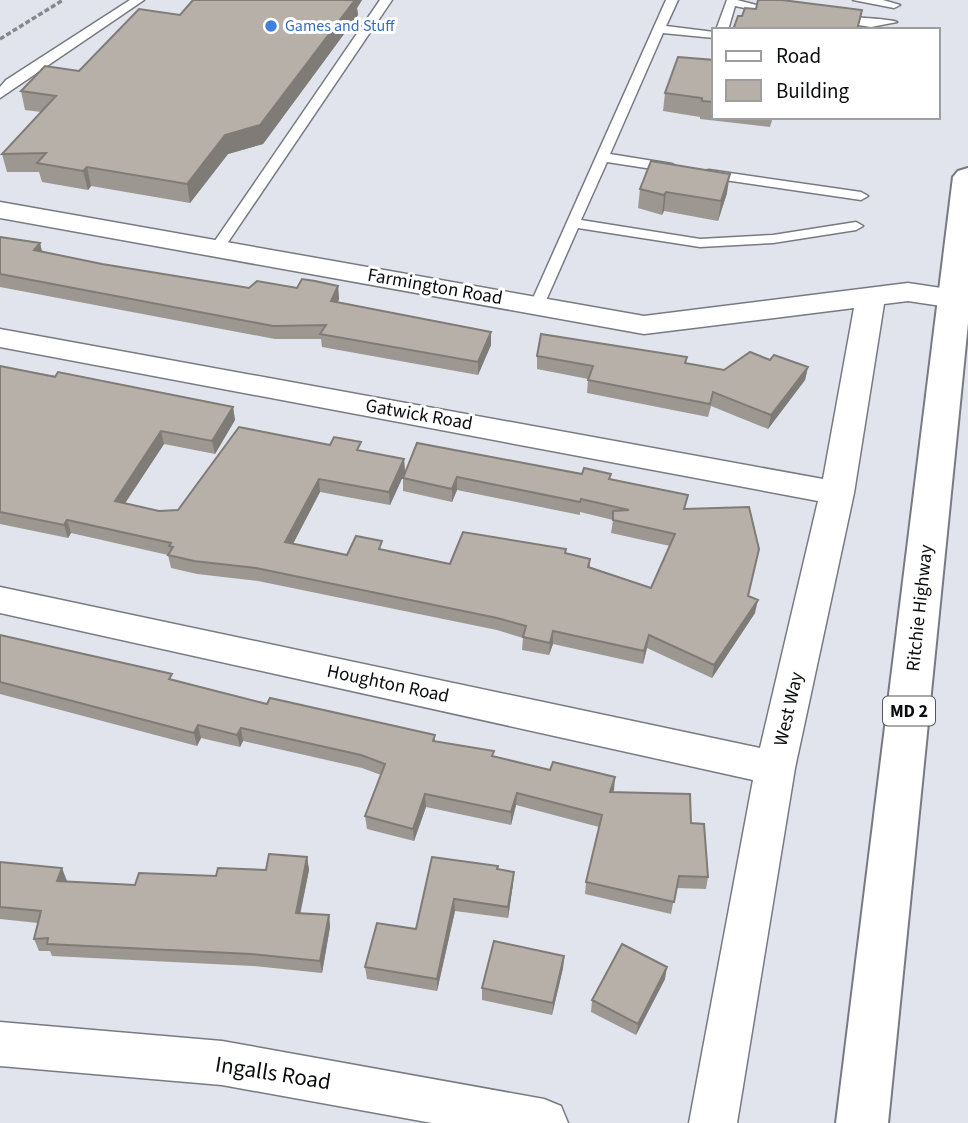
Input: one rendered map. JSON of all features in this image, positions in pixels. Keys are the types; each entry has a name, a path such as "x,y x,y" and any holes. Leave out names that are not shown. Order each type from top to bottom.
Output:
{"main road":[{"name":"Ritchie Highway","path":"862,1123 962,300 968,177"}],"street":[{"name":"Farmington Road","path":"0,210 643,324 908,292 962,300"},
{"name":"West Way","path":"713,1123 775,768 837,493 871,296"},
{"name":"Gatwick Road","path":"0,338 837,493"},
{"name":"Houghton Road","path":"0,600 775,768"},
{"name":"Ingalls Road","path":"0,1044 222,1063 433,1100 544,1123"}],"lane":[{"path":"0,94 10,83 138,0"},
{"path":"217,248 386,0"},
{"path":"537,305 672,0"},
{"path":"859,0 894,5"},
{"path":"723,28 731,2 792,13"},
{"path":"819,17 871,24 891,22"},
{"path":"659,29 712,35"},
{"path":"603,157 672,168"},
{"path":"694,171 861,196"},
{"path":"575,223 699,243 773,240 856,226"}],"path":[{"path":"0,39 63,0"}],"building":[{"path":"193,0 355,0 260,125 225,135 187,184 87,167 83,171 37,163 46,153 2,154 56,96 21,91 45,66 79,71 139,9 180,15"},
{"path":"758,0 782,0 862,10 858,28 734,28 738,16 742,16 745,8 756,9"},
{"path":"678,57 712,60 712,102 665,93"},
{"path":"651,161 730,174 721,201 666,192 664,195 640,189"},
{"path":"0,237 40,243 34,250 102,264 249,288 257,281 297,288 302,279 315,281 338,286 331,301 491,332 478,362 320,334 326,325 273,326 0,274"},
{"path":"541,334 687,357 685,363 724,370 750,352 770,360 774,355 808,367 771,415 713,392 710,404 588,380 593,366 537,356"},
{"path":"0,366 55,377 58,372 233,407 212,441 161,431 115,501 159,511 178,510 239,427 330,445 334,437 361,442 357,450 404,459 389,492 319,479 285,542 347,555 356,536 382,541 379,549 450,564 463,532 566,549 565,553 590,559 588,567 651,588 675,534 613,520 613,511 629,510 457,477 452,489 403,478 417,443 582,474 584,468 611,474 609,479 688,495 684,509 749,507 759,549 748,596 758,600 714,665 649,635 644,651 553,631 550,643 523,637 526,626 497,618 256,568 194,561 168,555 173,547 169,546 171,543 67,520 64,525 0,512"},
{"path":"0,635 172,674 169,679 267,704 270,698 435,735 433,741 494,751 492,756 550,770 553,762 615,777 610,792 690,794 691,823 704,824 708,877 679,876 674,902 586,882 602,815 517,793 511,812 425,794 413,829 365,816 385,764 361,755 241,728 237,735 198,725 194,733 0,682"},
{"path":"269,854 307,857 296,913 329,915 320,961 251,954 47,944 48,938 34,939 41,911 0,907 0,862 62,868 57,881 135,885 139,873 216,876 218,868 266,870"},
{"path":"432,857 498,866 497,869 514,872 508,907 454,899 437,979 365,967 377,923 416,929"},
{"path":"494,941 564,956 553,1003 482,988"},
{"path":"622,944 667,967 638,1024 592,1000"}],"place":[{"name":"Games and Stuff","path":"271,26"}]}
